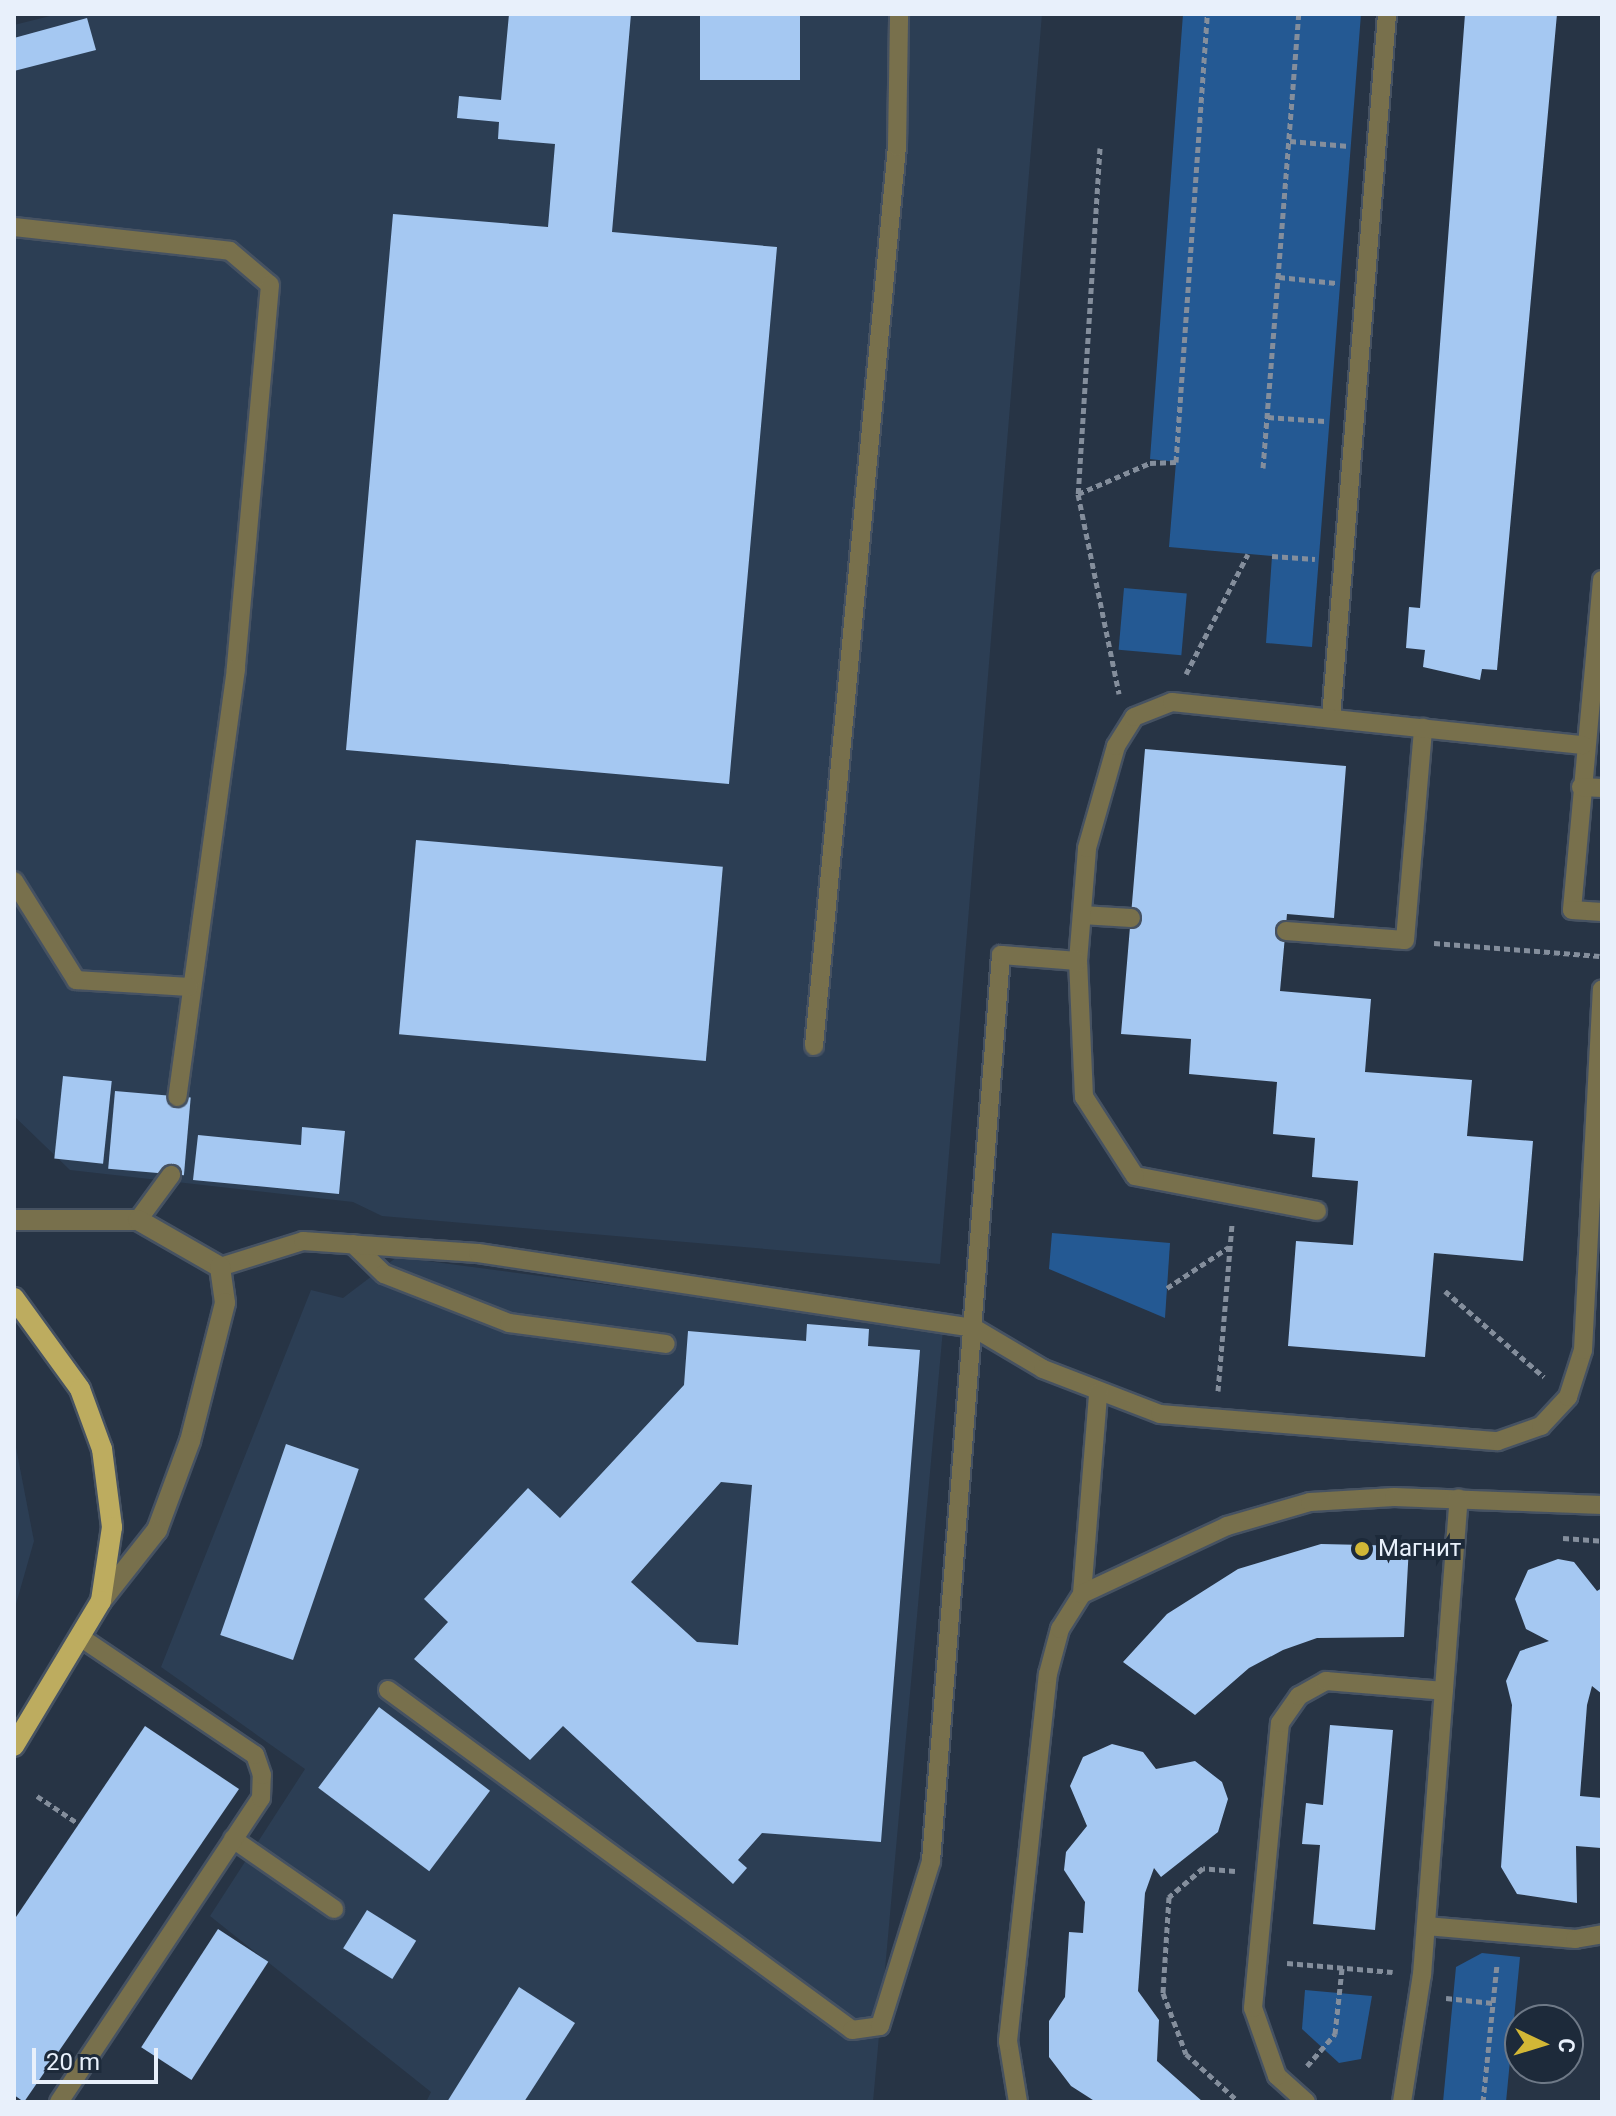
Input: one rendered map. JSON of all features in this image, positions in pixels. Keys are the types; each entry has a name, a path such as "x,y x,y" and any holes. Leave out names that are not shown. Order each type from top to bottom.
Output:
{"main road":[{"path":"14,1298 80,1389 102,1449 112,1527 101,1601 83,1639 14,1746"}],"street":[{"path":"14,1220 138,1220 220,1267 225,1303 190,1441 157,1530 101,1601"}],"lane":[{"path":"814,1046 897,147 899,14"},
{"path":"1331,718 1387,14"},
{"path":"14,227 230,251 270,285 236,669 189,987 177,1097"},
{"path":"1602,580 1597,681 1583,745 1572,910 1602,912"},
{"path":"1317,1211 1234,1200 1135,1176 1084,1097 1078,961 1087,848 1116,746 1134,717 1172,702 1583,745"},
{"path":"1286,931 1405,940 1423,728"},
{"path":"1581,787 1602,788"},
{"path":"14,881 76,980 189,987"},
{"path":"1082,915 1131,918"},
{"path":"388,1690 852,2030 880,2026 931,1861 1001,955 1078,961"},
{"path":"220,1267 303,1241 478,1253 974,1328 1098,1393 1160,1414 1215,1421 1498,1441 1541,1426 1568,1397 1583,1350 1586,1234 1602,989"},
{"path":"138,1220 171,1175"},
{"path":"1586,1234 1602,1216"},
{"path":"353,1244 384,1274 509,1323 666,1344"},
{"path":"1018,2102 1008,2041 1048,1674 1060,1629 1082,1594 1098,1393"},
{"path":"1082,1594 1227,1526 1310,1502 1459,1498 1602,1505"},
{"path":"1402,2102 1422,1975 1459,1498"},
{"path":"59,2102 261,1798 255,1755 83,1639"},
{"path":"1306,2102 1288,2087 1261,2044 1253,2008 1280,1723 1299,1696 1326,1681 1444,1691"},
{"path":"233,1839 334,1909"},
{"path":"1426,1926 1500,1933 1602,1934"}],"path":[{"path":"1078,494 1150,463 1176,462 1207,14"},
{"path":"1263,468 1299,14"},
{"path":"1290,141 1376,148"},
{"path":"1100,148 1078,494 1111,663 1121,701 1134,717"},
{"path":"1279,277 1365,285"},
{"path":"1268,417 1354,423"},
{"path":"1172,702 1248,554"},
{"path":"1272,556 1344,561"},
{"path":"1416,941 1602,956"},
{"path":"1215,1421 1234,1200"},
{"path":"1167,1288 1230,1246"},
{"path":"1445,1291 1568,1397"},
{"path":"37,1796 79,1824"},
{"path":"1239,2102 1186,2054 1163,1993 1169,1897 1203,1868 1264,1873"},
{"path":"1483,2102 1500,1933"},
{"path":"1257,1960 1422,1975"},
{"path":"1288,2087 1335,2034 1342,1968"},
{"path":"1419,1996 1493,2003"}],"shaded area":[{"path":"58,14 1042,14 940,1264 382,1216 353,1202 70,1170 14,1116 14,25"},
{"path":"1183,14 1361,14 1312,647 1266,643 1272,556 1169,547 1176,462 1150,459"},
{"path":"1124,588 1187,593 1181,655 1119,650"},
{"path":"1052,1233 1170,1243 1165,1318 1049,1269"},
{"path":"397,1257 943,1329 873,2102 426,2102 431,2092 210,1916 305,1769 161,1667 311,1290 343,1298"},
{"path":"14,1437 34,1541 14,1611"},
{"path":"1482,1953 1520,1957 1515,2004 1504,2004 1506,2102 1443,2102 1456,1967"},
{"path":"1305,1990 1372,1996 1361,2059 1339,2063 1302,2029"}],"building":[{"path":"509,14 631,14 612,232 777,247 729,784 346,750 393,214 548,227 555,144 498,139 499,122 457,118 459,96 501,100"},
{"path":"700,14 800,14 800,80 700,80"},
{"path":"1465,14 1557,14 1497,670 1482,669 1480,680 1423,667 1425,650 1406,648 1409,607 1420,608"},
{"path":"87,18 96,50 14,71 14,38"},
{"path":"1145,749 1346,766 1334,918 1287,914 1280,991 1371,999 1365,1072 1472,1080 1467,1136 1533,1141 1523,1261 1434,1253 1425,1357 1288,1346 1296,1241 1353,1245 1358,1181 1312,1177 1315,1138 1273,1134 1277,1082 1189,1074 1191,1039 1121,1034"},
{"path":"416,840 723,867 706,1061 399,1034"},
{"path":"63,1076 112,1081 103,1164 54,1159"},
{"path":"115,1091 191,1098 184,1175 108,1169"},
{"path":"302,1127 345,1131 339,1194 193,1180 198,1135 301,1145"},
{"path":"807,1324 869,1329 868,1346 920,1350 881,1842 762,1833 738,1860 747,1868 733,1884 563,1726 530,1760 414,1659 448,1622 424,1599 528,1488 560,1518 684,1385 688,1331 806,1341","holes":["721,1482 752,1485 738,1645 697,1642 631,1582"]},
{"path":"286,1444 359,1469 293,1660 220,1635"},
{"path":"1321,1544 1409,1546 1404,1637 1317,1638 1283,1650 1249,1668 1195,1715 1123,1662 1167,1614 1238,1569"},
{"path":"1558,1559 1574,1562 1597,1591 1602,1588 1602,1694 1592,1686 1587,1705 1580,1796 1602,1798 1601,1848 1576,1846 1577,1903 1517,1894 1501,1867 1512,1705 1506,1681 1520,1651 1549,1641 1526,1629 1515,1599 1528,1570"},
{"path":"379,1707 490,1791 429,1871 318,1788"},
{"path":"1330,1725 1393,1730 1375,1930 1313,1924 1320,1845 1302,1844 1306,1803 1323,1805"},
{"path":"145,1726 239,1789 24,2102 14,2095 14,1920"},
{"path":"1112,1744 1143,1752 1156,1769 1195,1761 1222,1782 1228,1799 1218,1832 1161,1877 1154,1868 1145,1893 1138,1991 1159,2020 1157,2061 1203,2102 1096,2102 1071,2086 1049,2057 1049,2021 1065,1997 1069,1932 1083,1933 1085,1902 1064,1870 1066,1852 1087,1826 1070,1786 1083,1757"},
{"path":"367,1910 416,1941 392,1979 343,1948"},
{"path":"218,1929 268,1962 192,2080 141,2047"},
{"path":"519,1987 575,2023 524,2102 447,2102"}],"place":[{"name":"Магнит","path":"1362,1549"}]}
